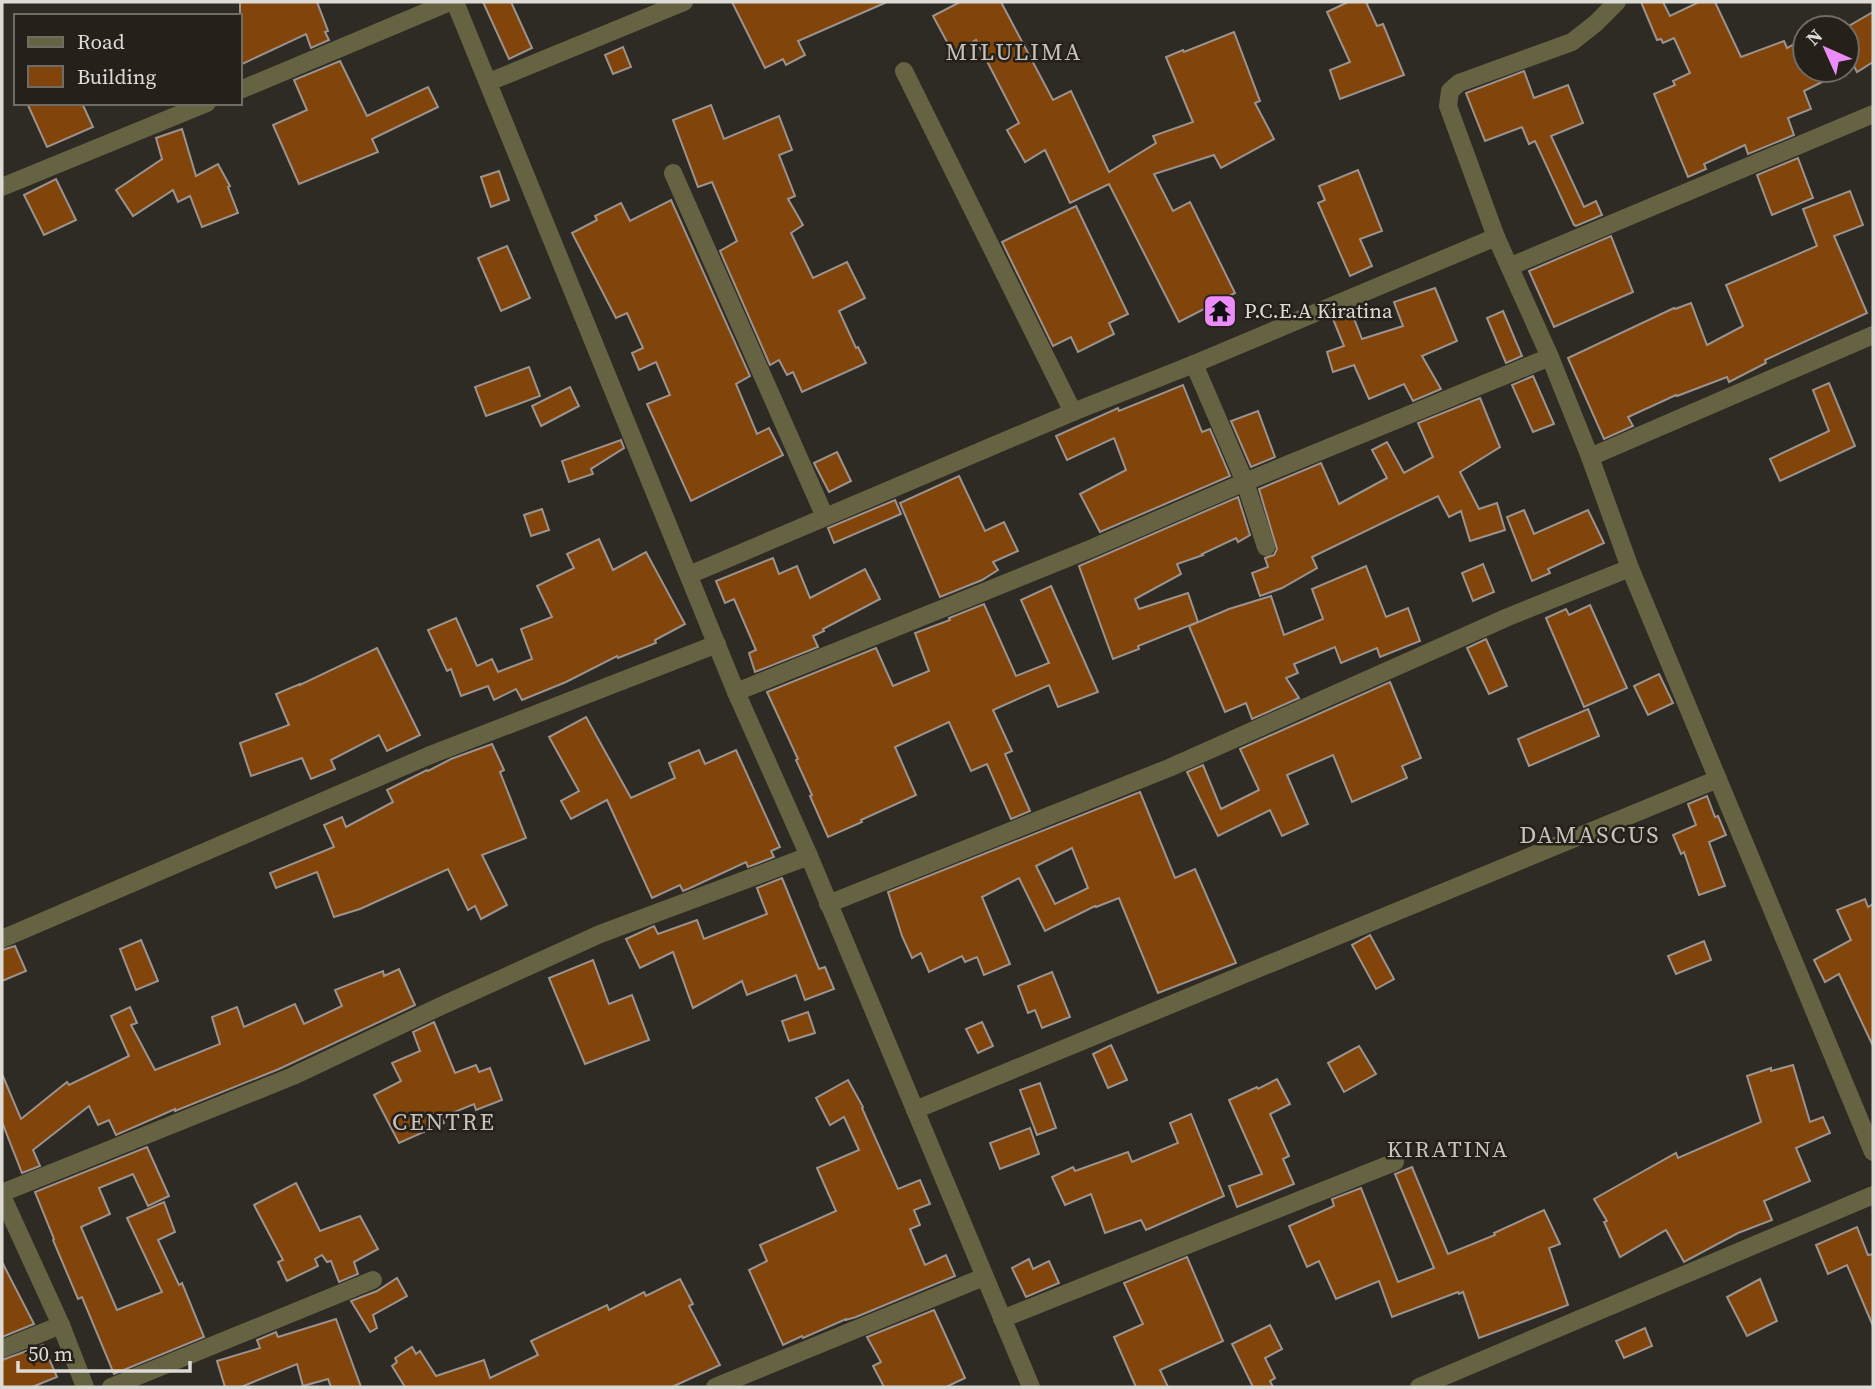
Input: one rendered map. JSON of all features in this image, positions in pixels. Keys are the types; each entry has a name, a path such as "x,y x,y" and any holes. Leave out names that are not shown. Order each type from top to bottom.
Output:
{"street":[{"path":"242,89 450,2"},
{"path":"456,2 717,644 1031,1387"},
{"path":"489,82 684,2"},
{"path":"1616,2 1572,42 1459,83 1450,91 1448,106 1496,237 1550,357 1590,457 1630,568 1873,1152"},
{"path":"904,71 1073,412"},
{"path":"2,187 202,105"},
{"path":"1511,266 1873,114"},
{"path":"673,173 825,517"},
{"path":"690,575 1073,412 1496,237"},
{"path":"1590,457 1873,335"},
{"path":"737,692 1090,549 1245,482 1550,357"},
{"path":"1194,364 1245,482 1266,547"},
{"path":"828,904 1169,768 1508,617 1630,568"},
{"path":"2,939 428,756 717,644"},
{"path":"915,1110 1718,779"},
{"path":"85,1387 61,1325 2,1194 293,1076 600,934 808,856"},
{"path":"1002,1319 1395,1162"},
{"path":"1419,1387 1873,1195"},
{"path":"715,1387 984,1277"},
{"path":"111,1387 373,1280"},
{"path":"2,1349 61,1325"}],"building":[{"path":"240,2 317,2 329,40 311,48 306,34 242,64"},
{"path":"483,2 511,2 532,48 509,59"},
{"path":"732,2 887,2 798,41 805,55 786,65 783,59 765,68"},
{"path":"960,2 1001,2 1053,100 1071,91 1109,172 1156,143 1153,136 1193,122 1166,57 1234,32 1260,101 1255,103 1274,139 1221,168 1214,155 1154,174 1173,211 1190,202 1235,293 1179,322 1109,184 1070,203 1045,150 1025,162 1007,130 1019,123 976,40 953,53 933,16"},
{"path":"1348,2 1366,2 1377,26 1383,24 1404,75 1340,99 1330,70 1350,62 1327,12"},
{"path":"1641,2 1663,2 1670,16 1699,2 1715,2 1741,57 1784,41 1787,48 1791,46 1791,84 1818,84 1804,91 1811,109 1788,118 1794,135 1748,154 1745,145 1704,164 1706,169 1688,177 1654,94 1675,85 1673,81 1690,73 1674,38 1663,43 1661,39 1657,40"},
{"path":"1873,12 1873,62 1861,70 1861,19"},
{"path":"623,47 631,67 613,74 605,55"},
{"path":"340,61 367,116 428,87 438,107 372,139 378,152 299,184 273,125 307,110 294,80"},
{"path":"1524,71 1534,98 1568,85 1583,123 1551,136 1584,207 1596,201 1602,215 1574,225 1535,141 1529,144 1522,127 1485,141 1466,93"},
{"path":"28,105 83,105 93,127 47,147"},
{"path":"711,105 724,139 779,116 792,150 779,155 795,196 788,199 803,225 791,233 813,278 847,262 865,298 839,311 866,363 802,392 793,372 787,375 779,360 770,365 720,251 737,241 712,182 698,187 673,120"},
{"path":"182,129 196,176 218,164 230,186 228,187 238,213 202,227 190,196 178,202 173,190 133,216 116,190 162,159 156,138"},
{"path":"1798,158 1813,198 1772,215 1757,175"},
{"path":"1358,170 1382,231 1360,239 1372,266 1350,276 1318,203 1325,200 1319,186"},
{"path":"499,171 509,200 491,207 481,177"},
{"path":"56,179 76,220 44,235 24,195"},
{"path":"1850,191 1863,225 1834,236 1867,313 1765,360 1766,363 1729,382 1727,377 1676,395 1628,417 1633,426 1604,439 1568,358 1674,308 1691,303 1707,345 1743,326 1726,285 1817,246 1803,209"},
{"path":"671,200 750,376 736,384 757,434 769,428 783,455 691,501 647,404 670,395 656,362 639,370 632,353 643,348 627,313 616,318 572,233 597,220 595,216 621,203 630,221"},
{"path":"1076,206 1128,314 1109,323 1114,334 1078,352 1071,337 1053,346 1002,242"},
{"path":"1611,236 1633,292 1554,327 1529,271"},
{"path":"507,246 530,298 501,311 478,258"},
{"path":"1435,288 1457,341 1422,356 1441,389 1413,401 1404,384 1369,399 1354,365 1333,372 1327,352 1344,346 1333,319 1351,311 1362,339 1403,326 1394,302"},
{"path":"1503,311 1522,356 1506,363 1487,318"},
{"path":"529,367 540,396 486,416 475,387"},
{"path":"1533,376 1554,424 1533,432 1512,385"},
{"path":"1829,383 1855,446 1780,481 1770,459 1829,431 1813,390"},
{"path":"1183,385 1202,432 1210,429 1230,476 1100,532 1080,494 1126,470 1114,438 1067,460 1056,436 1118,408 1119,411"},
{"path":"570,387 579,406 541,426 532,406"},
{"path":"1480,398 1500,447 1460,472 1479,509 1497,503 1505,530 1470,541 1461,511 1449,517 1438,496 1312,557 1317,568 1282,588 1260,596 1252,573 1268,567 1265,558 1274,555 1277,549 1259,489 1321,463 1339,504 1387,478 1372,450 1387,442 1404,473 1433,457 1418,423"},
{"path":"1258,411 1275,457 1251,467 1231,421"},
{"path":"621,440 624,448 591,469 593,474 569,482 562,461"},
{"path":"837,452 851,481 829,492 814,463"},
{"path":"959,476 985,531 1004,522 1018,551 993,562 998,570 982,580 940,597 900,503"},
{"path":"1238,497 1250,535 1238,542 1236,538 1203,555 1177,564 1181,574 1135,599 1139,609 1188,593 1198,622 1113,659 1079,566"},
{"path":"895,500 901,514 834,543 828,528"},
{"path":"542,509 549,530 531,536 524,515"},
{"path":"1524,510 1534,534 1588,510 1604,543 1548,569 1550,573 1532,581 1507,517"},
{"path":"599,539 613,570 646,552 685,624 655,640 656,643 618,658 617,656 566,682 522,700 516,689 494,700 488,686 461,696 451,669 447,671 428,630 456,618 477,666 492,659 498,672 532,659 521,629 552,617 537,586 574,568 567,554"},
{"path":"773,558 779,574 797,566 810,598 865,569 880,599 813,636 818,647 755,672 749,653 756,650 734,599 725,603 716,581"},
{"path":"1483,564 1494,592 1473,601 1462,573"},
{"path":"1366,566 1386,617 1408,608 1420,641 1380,657 1377,648 1341,663 1335,647 1294,664 1298,673 1286,678 1299,698 1252,719 1246,703 1225,712 1189,626 1229,609 1271,596 1284,635 1323,619 1312,589"},
{"path":"1051,586 1098,692 1058,707 1049,685 993,710 1012,751 1005,754 1030,811 1011,819 987,764 971,771 949,722 895,747 916,795 828,837 796,760 798,759 767,692 876,648 893,686 929,671 915,633 984,604 1016,676 1049,663 1021,600"},
{"path":"1590,605 1627,688 1584,707 1546,618 1566,609 1569,615"},
{"path":"1486,639 1507,686 1489,694 1467,648"},
{"path":"377,648 420,735 387,751 379,735 331,760 335,769 311,779 302,758 251,776 240,743 289,725 276,694"},
{"path":"1659,674 1673,703 1648,715 1634,686"},
{"path":"1390,682 1421,758 1402,766 1407,778 1352,802 1333,755 1287,775 1308,824 1282,836 1270,810 1218,836 1187,772 1203,765 1221,809 1259,790 1240,749"},
{"path":"1588,709 1599,736 1529,766 1518,739"},
{"path":"586,717 631,798 675,778 669,763 699,750 705,764 736,750 780,847 771,851 774,857 748,867 746,862 683,891 680,885 652,898 607,800 571,819 561,801 579,791 549,737"},
{"path":"492,744 504,770 500,772 526,838 482,855 507,905 481,919 475,906 468,910 448,869 360,909 334,917 317,872 276,888 270,873 334,847 324,825 342,817 346,827 393,802 387,790 451,759"},
{"path":"1140,792 1175,878 1195,869 1236,963 1158,993 1119,898 1095,906 1045,931 1019,878 982,897 1010,964 984,975 977,957 965,962 962,956 929,972 921,953 912,958 888,892","holes":["1072,848 1088,888 1055,904 1036,866"]},
{"path":"1707,796 1726,835 1709,842 1725,886 1699,895 1684,852 1681,854 1673,835 1696,825 1688,804"},
{"path":"782,878 819,969 825,967 834,989 805,1000 796,975 747,995 742,981 693,1008 673,952 640,968 626,939 654,926 658,934 697,920 704,939 767,914 757,888"},
{"path":"1865,899 1868,907 1873,904 1873,1046 1839,974 1825,982 1814,960 1851,940 1837,910"},
{"path":"1370,935 1394,979 1376,989 1352,945"},
{"path":"141,940 158,981 136,990 120,949"},
{"path":"1704,941 1711,960 1676,974 1668,956"},
{"path":"15,946 26,971 2,981 2,950"},
{"path":"593,960 609,1004 632,995 649,1040 585,1064 549,978"},
{"path":"399,969 415,1005 279,1069 116,1135 109,1120 98,1125 89,1106 33,1150 40,1166 22,1173 2,1122 2,1074 21,1119 67,1082 69,1085 129,1056 111,1016 130,1007 137,1023 131,1025 155,1070 220,1044 212,1017 237,1007 244,1027 295,1004 304,1024 342,1006 335,990 383,971 384,976"},
{"path":"1052,972 1070,1017 1042,1028 1035,1010 1028,1013 1018,986"},
{"path":"808,1012 815,1033 789,1041 782,1021"},
{"path":"434,1022 455,1073 476,1065 479,1072 490,1068 502,1100 476,1110 474,1104 442,1117 444,1123 399,1143 374,1095 401,1081 392,1063 420,1051 413,1032"},
{"path":"982,1022 993,1046 978,1053 966,1029"},
{"path":"1111,1045 1127,1080 1108,1088 1093,1054"},
{"path":"1359,1046 1376,1074 1344,1092 1328,1063"},
{"path":"1793,1065 1810,1122 1823,1117 1830,1133 1796,1148 1810,1181 1764,1201 1772,1220 1738,1233 1684,1262 1666,1230 1620,1257 1604,1222 1607,1221 1594,1199 1676,1153 1678,1158 1761,1122 1747,1076 1771,1068 1771,1071"},
{"path":"1277,1079 1290,1104 1270,1114 1289,1156 1283,1159 1294,1184 1237,1207 1229,1186 1262,1174 1229,1100"},
{"path":"848,1080 863,1107 898,1189 920,1180 930,1204 914,1210 920,1225 910,1229 925,1265 946,1255 955,1276 783,1345 749,1270 767,1261 760,1245 836,1211 817,1168 859,1150 844,1117 830,1125 816,1098"},
{"path":"1040,1083 1056,1128 1037,1135 1020,1090"},
{"path":"1191,1114 1224,1196 1146,1230 1141,1220 1105,1233 1091,1194 1065,1205 1052,1177 1073,1167 1075,1171 1128,1152 1132,1162 1178,1143 1170,1123"},
{"path":"1030,1128 1039,1154 1000,1169 990,1143"},
{"path":"147,1147 169,1196 148,1206 133,1174 99,1188 110,1214 81,1227 117,1310 162,1292 127,1218 164,1202 175,1232 158,1240 179,1285 182,1283 204,1337 114,1374 82,1297 78,1299 35,1192"},
{"path":"1412,1167 1448,1254 1495,1235 1494,1233 1544,1210 1560,1244 1549,1248 1568,1305 1479,1338 1463,1292 1392,1317 1379,1281 1336,1299 1319,1261 1307,1267 1289,1226 1334,1206 1332,1199 1361,1188 1398,1282 1434,1268 1395,1174"},
{"path":"296,1183 320,1231 360,1216 378,1249 354,1262 358,1274 339,1282 331,1261 327,1262 322,1255 315,1259 318,1266 287,1281 278,1262 283,1260 254,1205"},
{"path":"1857,1227 1868,1255 1873,1254 1873,1326 1847,1265 1828,1274 1816,1245"},
{"path":"1187,1257 1223,1341 1160,1370 1168,1387 1136,1387 1114,1337 1143,1324 1124,1283"},
{"path":"1029,1259 1033,1269 1049,1261 1059,1283 1026,1297 1012,1268"},
{"path":"2,1262 34,1324 2,1337"},
{"path":"397,1278 407,1296 373,1315 377,1328 370,1332 351,1301 377,1291"},
{"path":"680,1279 693,1304 689,1306 720,1365 672,1387 405,1387 392,1366 397,1362 395,1358 412,1347 416,1354 420,1351 436,1376 484,1360 490,1378 538,1355 531,1341 607,1305 609,1310 644,1292 646,1296"},
{"path":"1760,1279 1777,1321 1747,1336 1727,1297"},
{"path":"934,1310 965,1378 946,1387 884,1387 873,1366 881,1362 867,1337"},
{"path":"336,1319 361,1387 331,1387 328,1379 303,1386 297,1364 241,1387 225,1387 217,1361 260,1348 257,1340 276,1332 278,1337"},
{"path":"1270,1325 1282,1349 1265,1358 1275,1378 1270,1381 1273,1387 1253,1387 1232,1344"},
{"path":"1645,1328 1652,1346 1624,1358 1616,1341"},
{"path":"43,1345 57,1377 32,1387 2,1387 2,1360"}],"place":[{"name":"P.C.E.A Kiratina","path":"1220,311"}],"district":[{"name":"MILULIMA","path":"1014,52"},
{"name":"DAMASCUS","path":"1590,835"},
{"name":"CENTRE","path":"444,1122"},
{"name":"KIRATINA","path":"1448,1149"}]}
